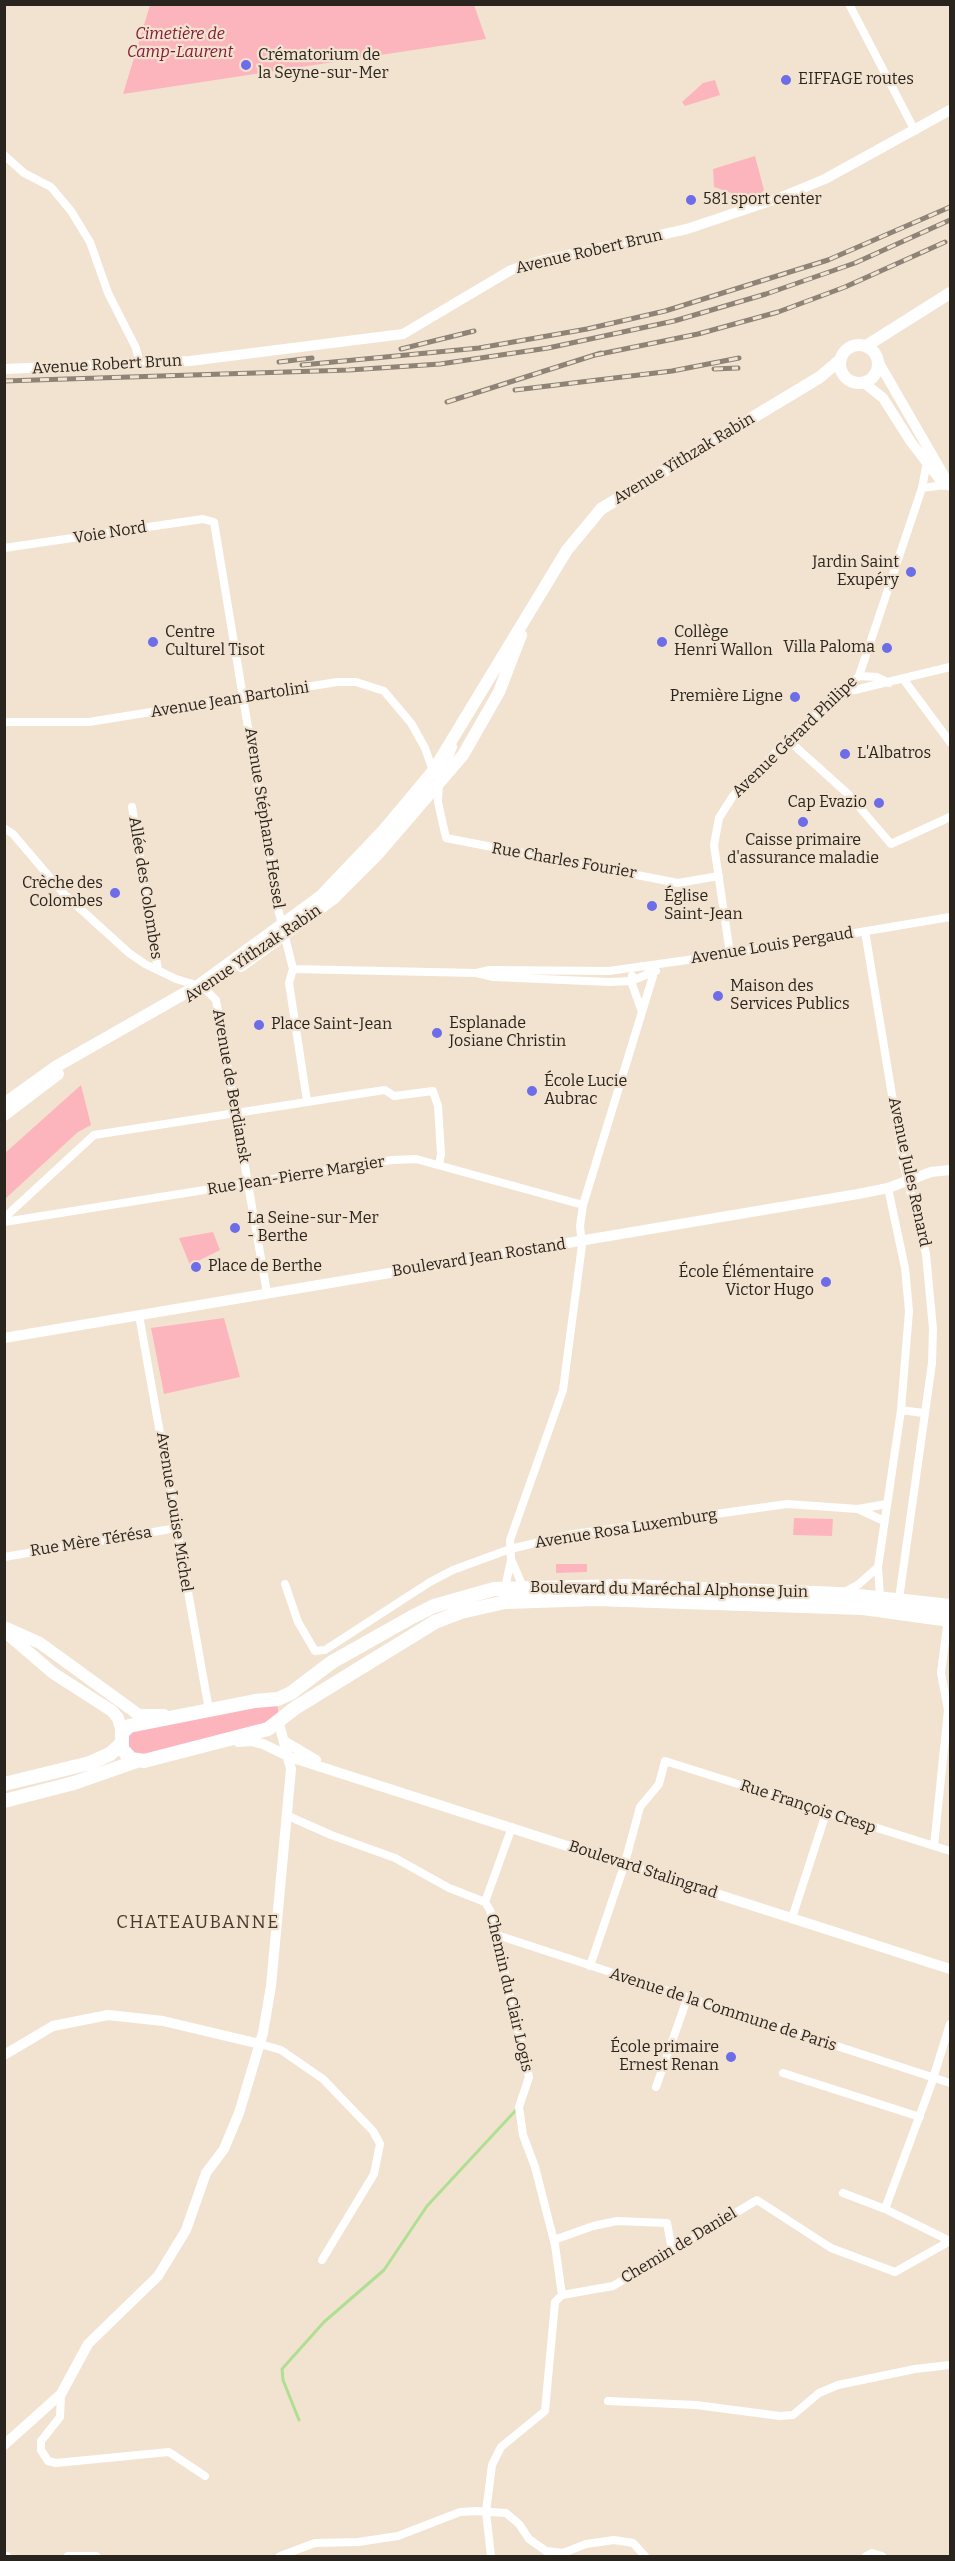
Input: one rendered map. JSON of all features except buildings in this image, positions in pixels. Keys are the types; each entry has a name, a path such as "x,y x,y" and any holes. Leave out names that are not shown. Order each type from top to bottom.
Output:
{"main road":[{"path":"845,376 841,359 848,348 853,345 866,346 951,293"},
{"path":"820,376 845,376 856,382 863,382 874,375 891,332"},
{"path":"866,346 878,361"},
{"name":"Avenue Yithzak Rabin","path":"4,1115 57,1074 202,987 333,899 385,845 423,799 440,772 488,680 567,550 601,509 820,376 841,359"},
{"name":"Avenue Yithzak Rabin","path":"284,931 423,799 440,772 463,755 487,716 526,620"},
{"name":"Avenue Yithzak Rabin","path":"4,1104 57,1066 202,987"},
{"name":"Boulevard du Maréchal Alphonse Juin","path":"4,1784 90,1763 110,1754 129,1726 270,1700 291,1693 332,1662 434,1606 506,1588 624,1586 840,1594 950,1613"},
{"name":"Boulevard du Maréchal Alphonse Juin","path":"4,1801 74,1783 137,1761 205,1746 268,1728 419,1630 446,1617 479,1607 505,1602 586,1599 863,1608 891,1603"},
{"path":"4,1627 40,1643 139,1715 183,1715"},
{"path":"4,1631 52,1673 112,1712 118,1718 125,1755 137,1761"},
{"path":"270,1700 278,1708 278,1720"}],"street":[{"path":"849,4 915,130"},
{"name":"Avenue Robert Brun","path":"4,369 140,365 190,361 403,334 511,270 537,262 647,240 747,209 825,179 951,110"},
{"path":"4,155 24,173 51,187 71,211 90,242 108,293 136,348 140,365"},
{"path":"878,361 921,434 949,488"},
{"path":"863,382 883,398 927,462 949,488"},
{"path":"921,434 927,462"},
{"name":"Avenue Gérard Philipe","path":"730,954 714,845 719,818 733,796 788,740 856,678 867,658 922,488 927,462"},
{"path":"922,488 949,488"},
{"name":"Voie Nord","path":"4,548 203,519 214,522"},
{"name":"Avenue Stéphane Hessel","path":"214,522 284,931 293,969"},
{"path":"867,658 877,678"},
{"path":"842,693 951,667"},
{"path":"856,678 877,678 889,683"},
{"path":"856,678 868,687"},
{"path":"904,680 951,742"},
{"name":"Avenue Jean Bartolini","path":"4,722 89,722 337,682 356,682 384,691 411,723 440,772"},
{"path":"788,740 848,794 891,844 951,817"},
{"name":"Rue Charles Fourier","path":"423,799 446,838 678,883 719,876"},
{"name":"Allée des Colombes","path":"132,807 158,970"},
{"path":"4,828 13,834 64,894 129,953 158,970 202,987"},
{"name":"Avenue Louis Pergaud","path":"476,973 490,970 600,972 730,954 951,916"},
{"name":"Avenue Jules Renard","path":"865,931 908,1181 926,1254 931,1290 932,1363 891,1603"},
{"name":"Avenue Louis Pergaud","path":"631,981 679,962"},
{"path":"506,1588 511,1559 512,1532 563,1390 582,1243 583,1205 653,972 640,967 631,981"},
{"path":"308,1101 289,983 293,969 476,973 494,977 631,981"},
{"path":"631,981 642,1013"},
{"name":"Avenue de Berdiansk","path":"202,987 216,1000 219,1013 267,1293"},
{"path":"4,1220 94,1135 378,1090 385,1090 394,1096 434,1091 438,1106 441,1154 439,1165"},
{"name":"Rue Jean-Pierre Margier","path":"4,1220 392,1160 416,1159 583,1205"},
{"name":"Boulevard Jean Rostand","path":"4,1338 582,1243 888,1188 931,1172 951,1170"},
{"name":"Avenue Jules Renard","path":"888,1188 905,1268 909,1311 901,1410 878,1566 891,1603"},
{"name":"Avenue Louise Michel","path":"140,1315 208,1710"},
{"path":"901,1410 923,1413"},
{"name":"Avenue Rosa Luxemburg","path":"285,1584 298,1623 308,1643 315,1651 325,1650 453,1569 510,1549 574,1533 787,1504 858,1509 887,1504"},
{"name":"Avenue Rosa Luxemburg","path":"858,1509 884,1521"},
{"name":"Rue Mère Térésa","path":"4,1557 177,1528"},
{"path":"511,1559 523,1587"},
{"path":"840,1594 859,1584 878,1566"},
{"path":"934,1846 947,1747 948,1710 941,1674 950,1613"},
{"path":"4,2445 61,2394 88,2344 158,2276 186,2230 206,2173 224,2149 239,2113 260,2044 271,1986 290,1757 278,1720"},
{"name":"Boulevard Stalingrad","path":"205,1746 251,1741 290,1757 512,1827 624,1866 950,1966"},
{"name":"Boulevard Stalingrad","path":"284,1741 335,1771"},
{"name":"Rue François Cresp","path":"624,1866 640,1808 659,1784 665,1761 951,1851"},
{"path":"792,1918 826,1813"},
{"name":"Chemin du Clair Logis","path":"286,1815 331,1835 395,1858 449,1888 485,1902 490,1910 529,2077 519,2107 523,2135 535,2167 554,2240 562,2295"},
{"path":"485,1902 512,1827"},
{"path":"591,1966 624,1866"},
{"name":"Avenue de la Commune de Paris","path":"497,1935 687,1999 951,2083"},
{"path":"657,2087 687,1999"},
{"path":"4,2055 53,2026 108,2016 163,2021 281,2050 323,2079 373,2131 380,2144 374,2174 322,2260"},
{"path":"885,2209 934,2078 951,2024"},
{"path":"783,2073 920,2117"},
{"path":"843,2193 885,2209 951,2241"},
{"name":"Chemin de Daniel","path":"562,2295 613,2286 757,2200 831,2248 895,2271 951,2241"},
{"path":"554,2240 593,2226 616,2221 667,2223 672,2250"},
{"path":"491,2556 486,2512 494,2460 501,2447 545,2410 555,2302 562,2295"},
{"path":"608,2401 696,2405 780,2416 792,2415 819,2393 838,2385 915,2368 951,2365"},
{"path":"61,2394 60,2417 41,2441 41,2450 48,2461 56,2463 169,2452 205,2476"},
{"path":"280,2556 315,2543 357,2542 398,2536 460,2512 506,2513 519,2524 529,2539 546,2551 563,2553 586,2544 614,2540 633,2543 645,2556"},
{"path":"866,2556 872,2553 882,2556"},
{"path":"68,2556 96,2556"}],"green space":[{"name":"Cimetière de Camp-Laurent","path":"150,5 474,5 486,39 123,94"},
{"path":"715,80 720,95 685,106 682,102 703,83"},
{"path":"755,156 764,190 754,201 714,187 713,169"},
{"path":"81,1085 91,1125 78,1132 5,1199 5,1153"},
{"path":"213,1232 220,1250 190,1265 179,1238"},
{"path":"224,1318 240,1377 164,1394 151,1328"},
{"path":"794,1518 833,1519 832,1536 793,1535"},
{"path":"556,1564 587,1564 587,1572 556,1573"},
{"path":"275,1704 278,1708 278,1720 144,1761 121,1744 122,1733"}],"waterway":[{"path":"299,2420 283,2380 282,2369 324,2322 384,2270 427,2206 517,2109"}],"railway":[{"path":"302,365 479,348 587,329 665,311 828,260 950,207"},
{"path":"4,381 349,370 440,364 548,348 674,321 766,294 855,263 950,220"},
{"path":"595,355 698,334 778,312 845,287 945,242"},
{"path":"401,349 474,331"},
{"path":"447,402 601,353"},
{"path":"279,362 312,358"},
{"path":"515,390 672,371 739,358"},
{"path":"714,369 738,368"}],"place":[{"name":"Crématorium de la Seyne-sur-Mer","path":"246,65"},
{"name":"EIFFAGE routes","path":"786,80"},
{"name":"581 sport center","path":"691,200"},
{"name":"Jardin Saint Exupéry","path":"911,572"},
{"name":"Centre Culturel Tisot","path":"153,642"},
{"name":"Collège Henri Wallon","path":"662,642"},
{"name":"Villa Paloma","path":"887,648"},
{"name":"Première Ligne","path":"795,697"},
{"name":"L'Albatros","path":"845,754"},
{"name":"Cap Evazio","path":"879,803"},
{"name":"Caisse primaire d'assurance maladie","path":"803,822"},
{"name":"Crèche des Colombes","path":"115,893"},
{"name":"Église Saint-Jean","path":"652,906"},
{"name":"Maison des Services Publics","path":"718,996"},
{"name":"Place Saint-Jean","path":"259,1025"},
{"name":"Esplanade Josiane Christin","path":"437,1033"},
{"name":"École Lucie Aubrac","path":"532,1091"},
{"name":"La Seine-sur-Mer - Berthe","path":"235,1228"},
{"name":"Place de Berthe","path":"196,1267"},
{"name":"École Élémentaire Victor Hugo","path":"826,1282"},
{"name":"École primaire Ernest Renan","path":"731,2057"}],"district":[{"name":"CHATEAUBANNE","path":"198,1923"}]}
